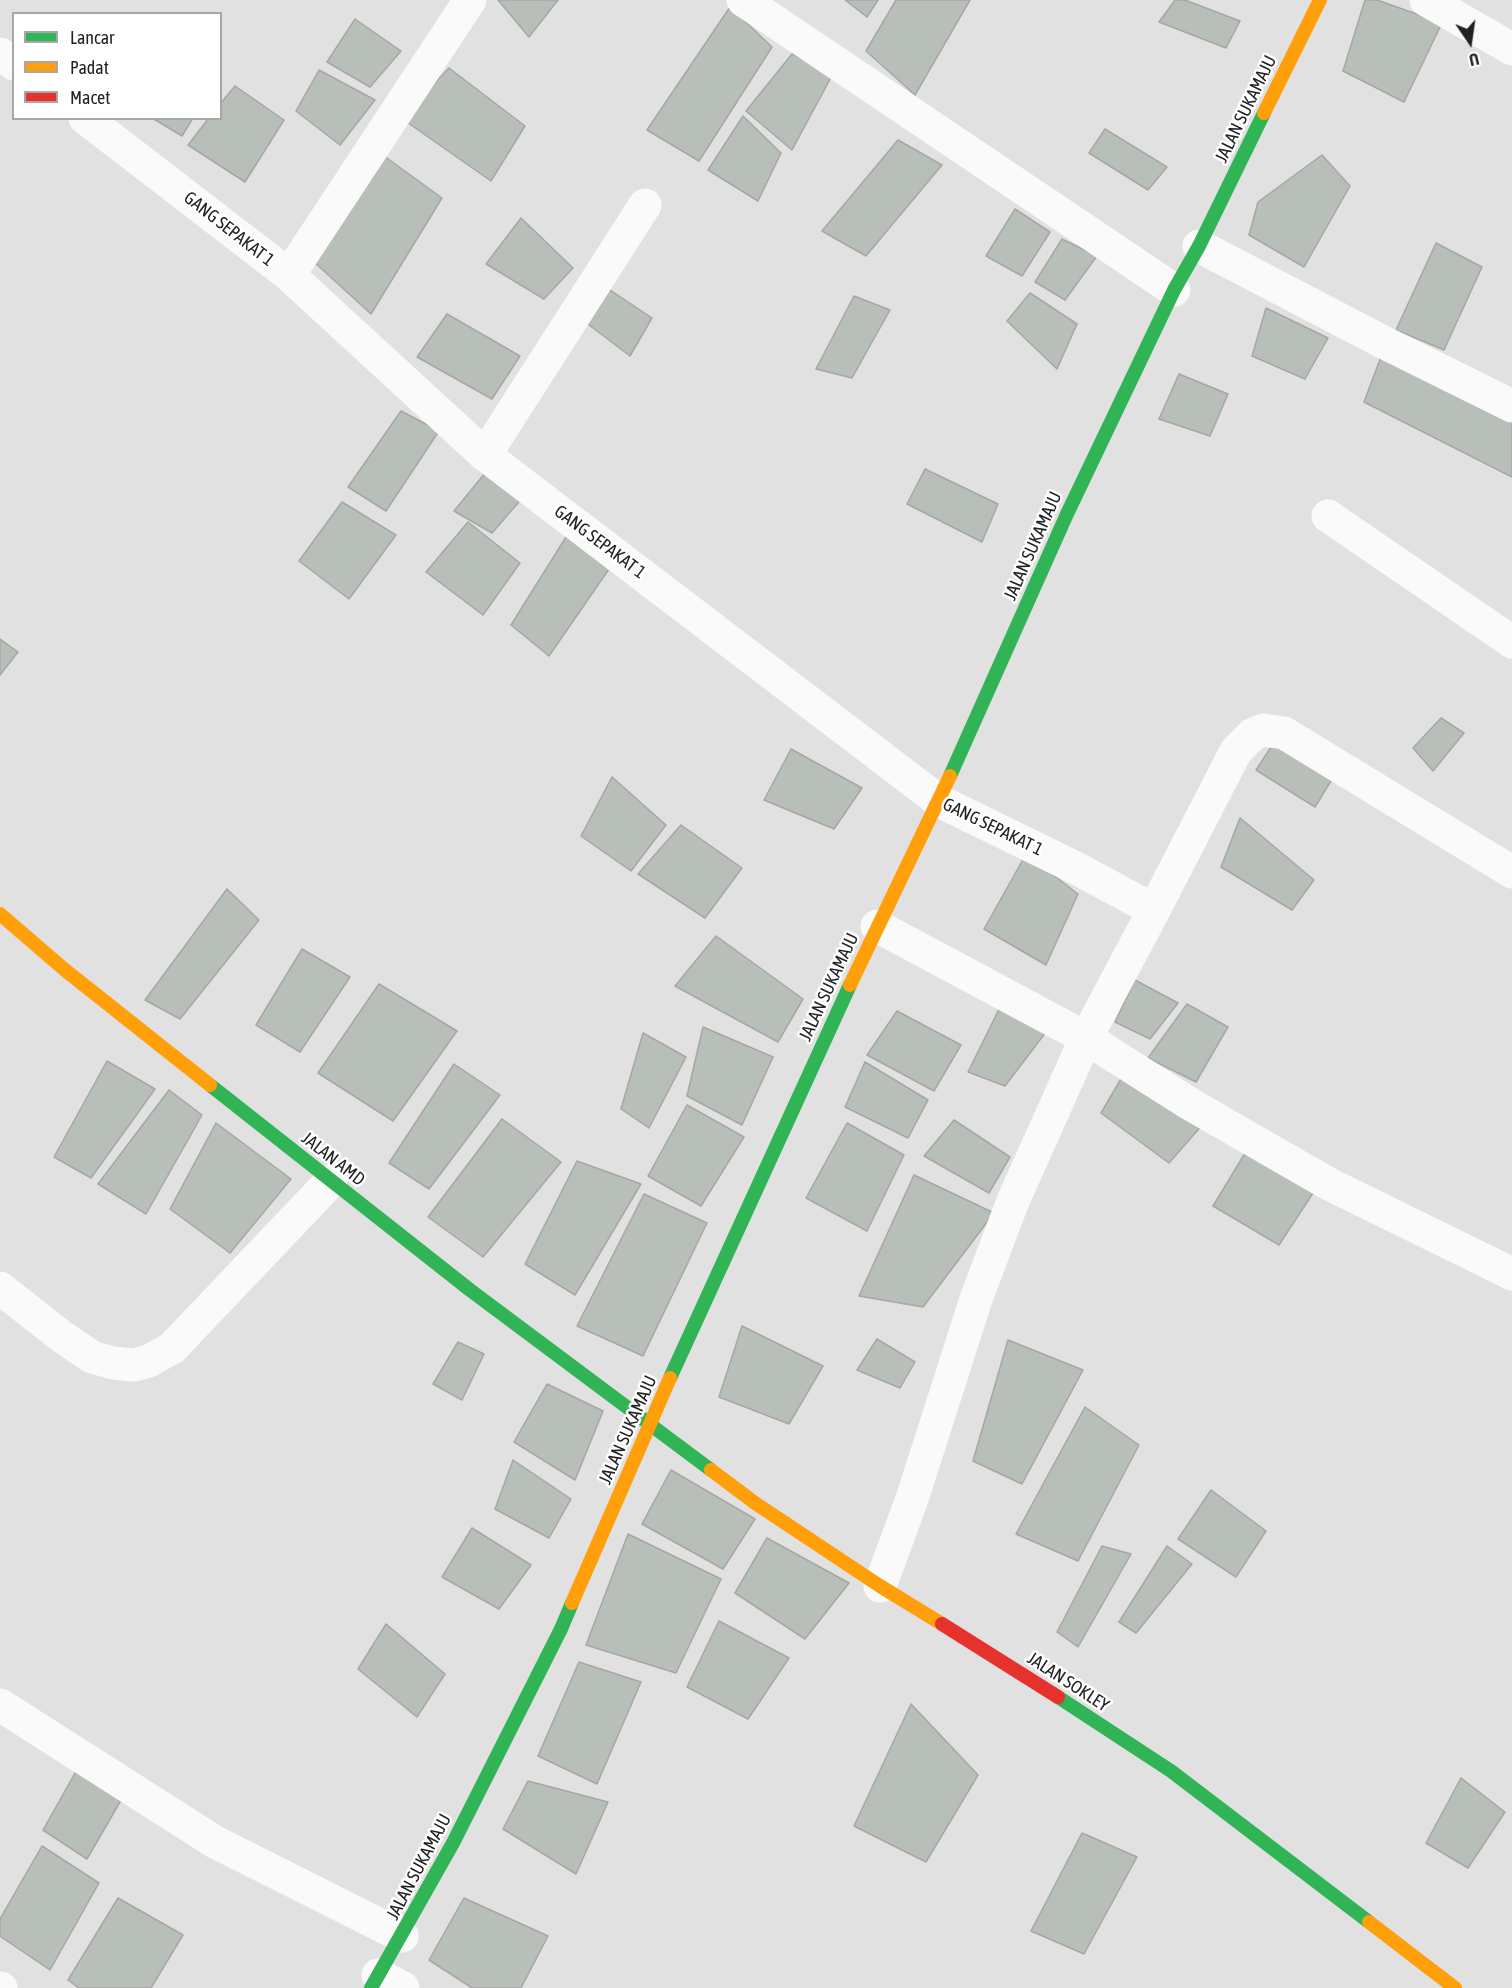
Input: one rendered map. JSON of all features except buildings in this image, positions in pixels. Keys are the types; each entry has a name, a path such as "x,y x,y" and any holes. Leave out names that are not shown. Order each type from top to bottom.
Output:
{"street":[{"path":"289,275 470,0"},
{"path":"743,0 1174,290"},
{"name":"JALAN SUKAMAJU","path":"384,1984 402,1936 458,1833 561,1629 649,1423 877,926 939,801 1066,514 1174,290 1320,0"},
{"path":"1426,0 1512,49"},
{"name":"GANG SEPAKAT 1","path":"88,120 289,275 485,455 939,801 1154,910"},
{"path":"485,455 645,205"},
{"path":"1198,246 1512,406"},
{"path":"1328,516 1512,642"},
{"path":"879,1586 912,1499 980,1288 1013,1201 1086,1038 1236,751 1253,734 1263,730 1274,730 1290,735 1512,872"},
{"name":"JALAN AMD","path":"0,914 65,970 470,1290 649,1423"},
{"path":"877,926 1086,1038 1190,1104 1329,1185 1512,1274"},
{"path":"0,1288 61,1336 92,1357 113,1363 134,1365 149,1361 172,1348 331,1180"},
{"name":"JALAN SOKLEY","path":"649,1423 755,1503 879,1586 1037,1683 1171,1771 1455,1988"},
{"path":"0,1705 215,1842 402,1936"}],"traffic: fast":[{"path":"950,776 1067,514 1174,290 1199,246 1264,113"},
{"path":"670,1378 850,985"},
{"path":"210,1085 470,1290 711,1470"},
{"path":"371,1988 453,1843 572,1603"},
{"path":"1058,1697 1171,1771 1369,1922"}],"traffic: slow":[{"path":"1264,113 1320,0"},
{"path":"850,985 950,776"},
{"path":"0,914 65,970 210,1085"},
{"path":"572,1603 670,1378"},
{"path":"711,1470 755,1503 942,1624"},
{"path":"1369,1922 1455,1988"}],"traffic: jam":[{"path":"942,1624 1058,1697"}]}
